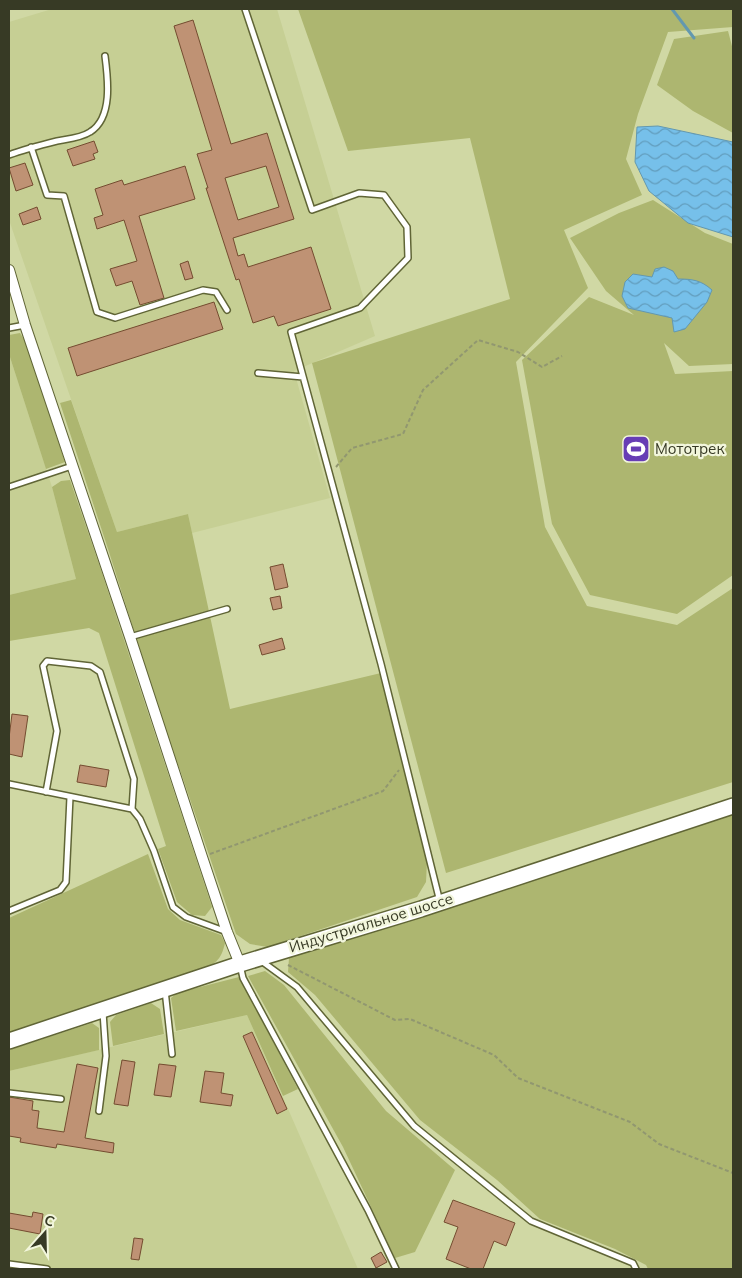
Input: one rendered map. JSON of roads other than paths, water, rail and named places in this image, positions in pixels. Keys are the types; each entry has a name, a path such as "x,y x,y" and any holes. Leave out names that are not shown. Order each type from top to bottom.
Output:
{"main road":[{"name":"Индустриальное шоссе","path":"9,1041 240,964 440,902 733,806"}],"street":[{"path":"9,270 202,858 240,964"}],"lane":[{"path":"245,9 312,210 359,192 384,195 407,227 408,258 360,308 291,332 381,664 440,902"},
{"path":"9,155 31,147 81,136 89,133 96,127 101,120 107,102 105,56"},
{"path":"31,147 47,195 64,196 97,312 114,318 203,290 216,292 228,310"},
{"path":"9,328 26,325"},
{"path":"258,373 303,377"},
{"path":"9,487 73,466"},
{"path":"130,637 227,609"},
{"path":"46,792 57,731 43,666 47,661 91,666 100,672 134,779 132,809"},
{"path":"9,784 132,809 140,819 154,851 173,907 186,917 227,932"},
{"path":"9,911 60,890 66,882 70,797"},
{"path":"258,959 297,987 414,1126 531,1222 633,1263 636,1269"},
{"path":"240,964 243,978 368,1210 396,1269"},
{"path":"165,989 172,1054"},
{"path":"99,1111 106,1056 103,1010"},
{"path":"9,1093 61,1099"},
{"path":"9,1264 47,1269"}],"water":[{"path":"658,126 733,142 733,237 688,223 649,191 635,162 637,127"},
{"path":"664,267 673,271 678,279 696,281 712,290 707,302 685,329 674,332 672,318 628,308 622,296 625,282 633,274 652,277 655,269"}],"waterway":[{"path":"672,9 694,38"}],"place":[{"name":"Мототрек","path":"636,449"}]}
